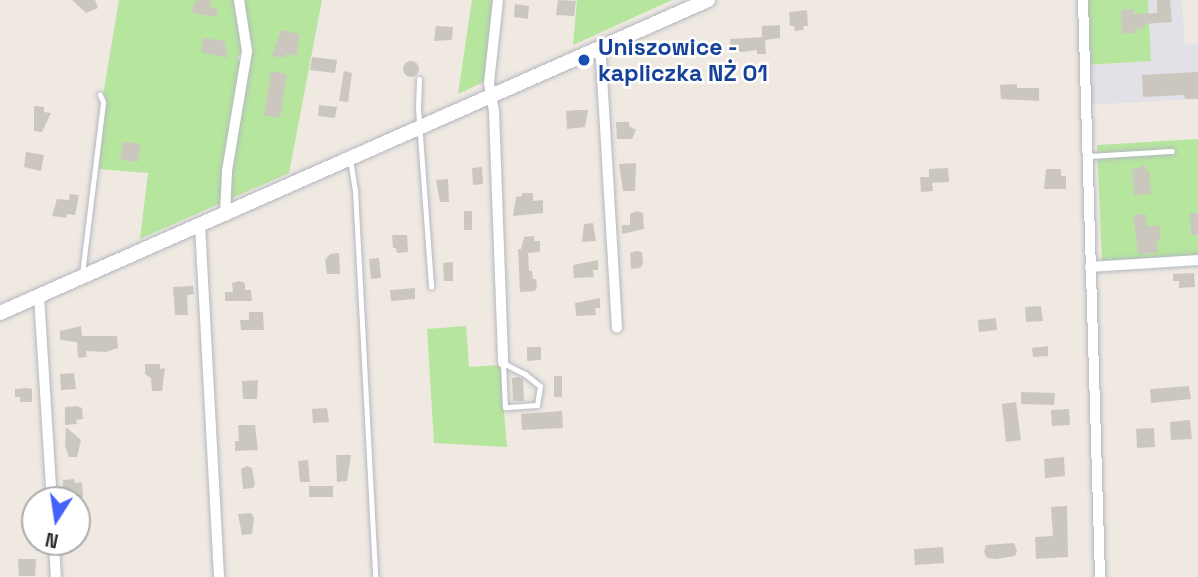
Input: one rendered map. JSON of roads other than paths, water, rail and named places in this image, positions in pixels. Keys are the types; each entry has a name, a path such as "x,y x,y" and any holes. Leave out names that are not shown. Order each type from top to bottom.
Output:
{"street":[{"path":"225,214 226,181 247,51 239,0"},
{"path":"498,0 489,79 494,112 503,363"},
{"path":"0,313 708,0"},
{"path":"1083,0 1100,577"},
{"path":"597,49 601,59 617,328"},
{"path":"200,225 219,577"},
{"path":"1090,267 1198,260"},
{"path":"39,296 51,486"},
{"path":"55,556 56,577"}],"lane":[{"path":"419,79 418,108 431,287"},
{"path":"83,277 83,255 103,102 100,94"},
{"path":"1087,156 1172,150"},
{"path":"350,159 355,190 374,577"},
{"path":"503,363 525,374 540,386 537,405 505,407 503,363"}],"place":[{"name":"Uniszowice - kapliczka NŻ 01","path":"584,60"}]}
